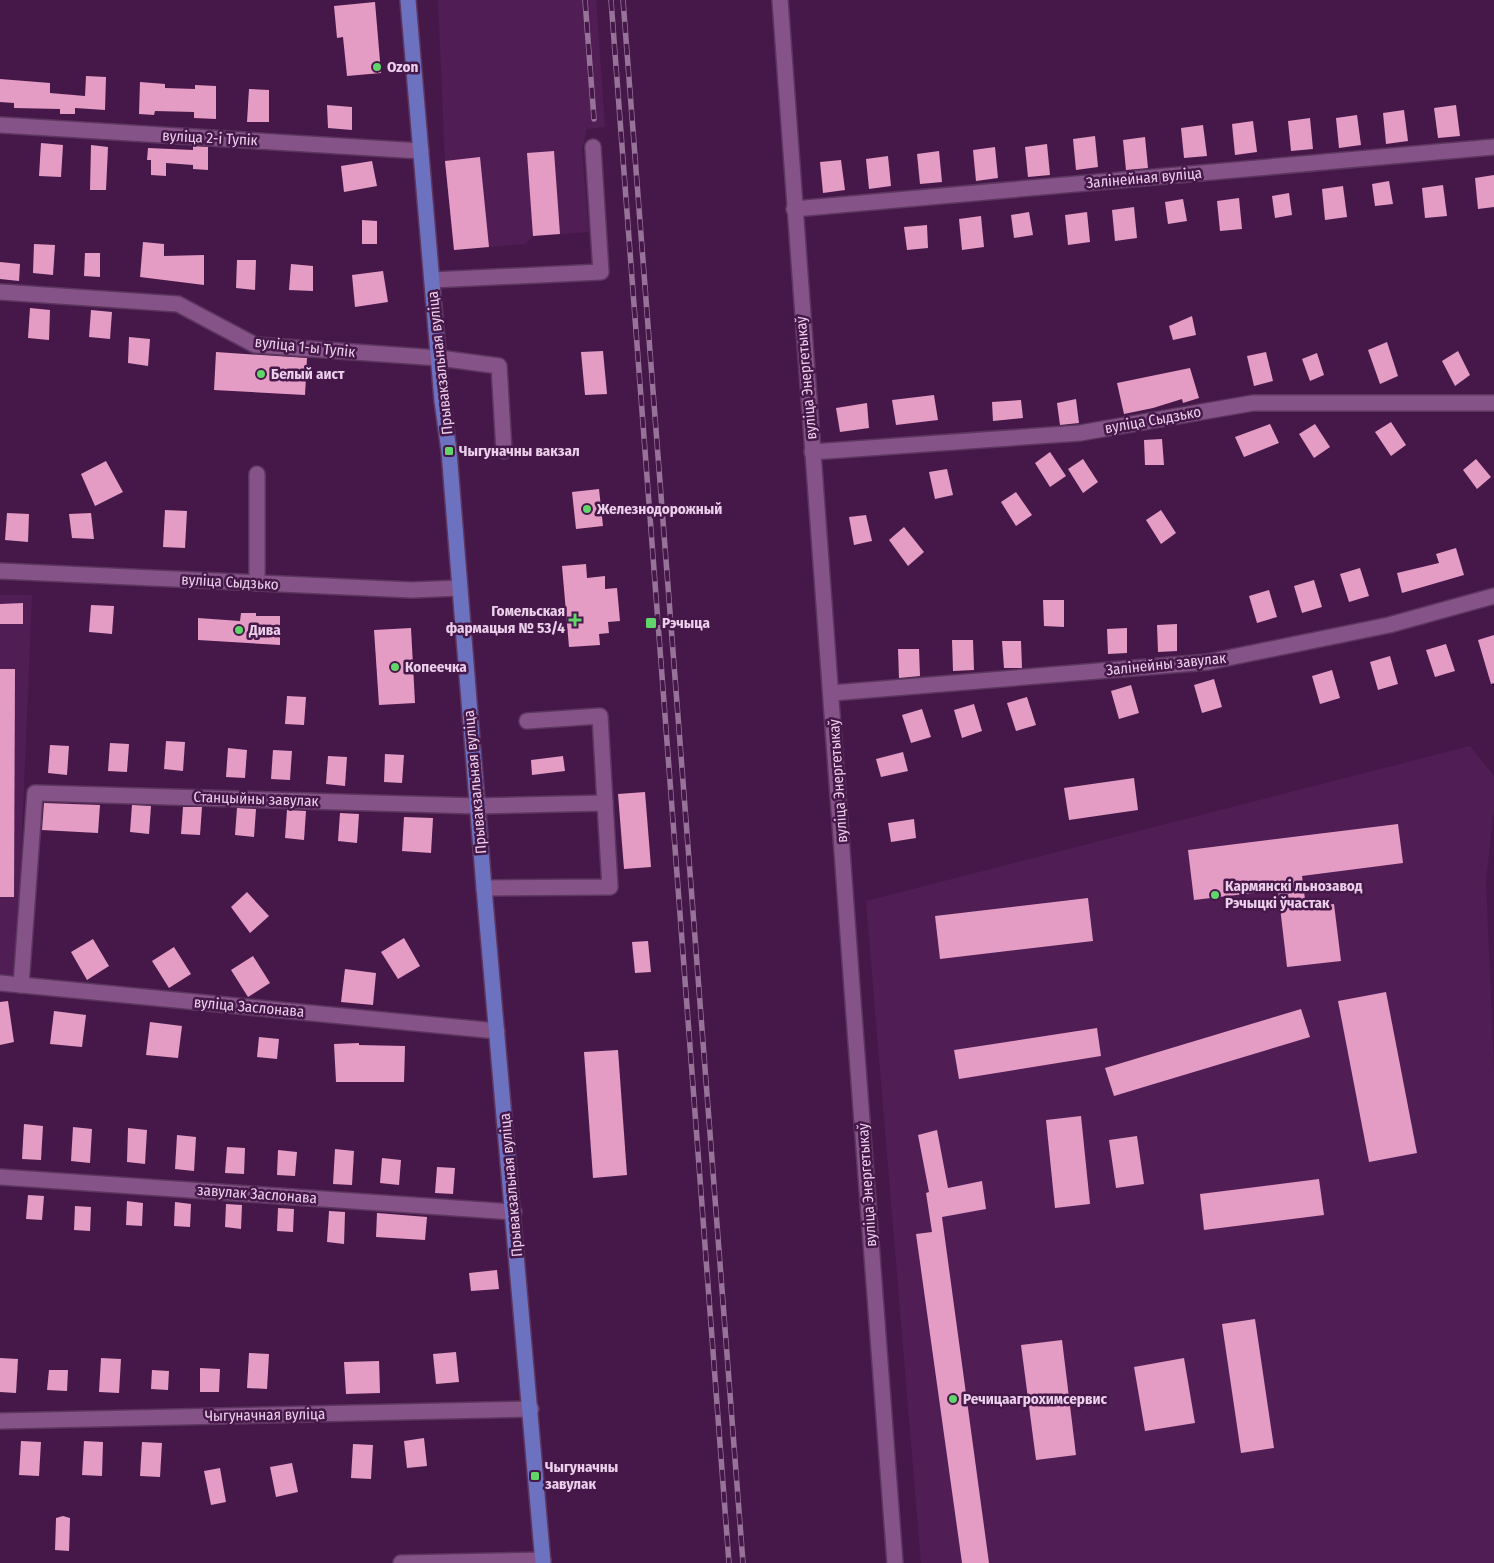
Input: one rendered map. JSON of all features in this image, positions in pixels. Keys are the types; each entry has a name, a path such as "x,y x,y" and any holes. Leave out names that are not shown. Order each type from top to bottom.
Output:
{"main road":[{"name":"Прывакзальная вуліца","path":"408,0 543,1562"}],"street":[{"name":"вуліца Энергетыкаў","path":"780,0 895,1563"},
{"name":"вуліца 2-і Тупік","path":"0,125 421,151"},
{"path":"432,280 601,272 593,147"},
{"name":"Залінейная вуліца","path":"794,208 1494,147"},
{"name":"вуліца 1-ы Тупік","path":"0,292 178,304 255,345 439,358 498,366 504,451"},
{"name":"вуліца Сыдзько","path":"812,452 1080,433 1252,403 1494,403"},
{"path":"257,474 257,584"},
{"name":"вуліца Сыдзько","path":"0,571 412,590 460,588"},
{"name":"Залінейны завулак","path":"832,693 1208,662 1389,624 1494,596"},
{"path":"484,888 610,887 600,716 527,721"},
{"name":"Станцыйны завулак","path":"21,985 35,793 477,806 605,803"},
{"name":"вуліца Заслонава","path":"0,983 497,1031"},
{"name":"завулак Заслонава","path":"0,1177 514,1212"},
{"name":"Чыгуначная вуліца","path":"0,1421 531,1410"},
{"path":"401,1563 543,1562"}],"shaded area":[{"path":"438,0 596,0 605,127 587,129 582,150 589,232 533,236 525,244 454,250 445,161"},
{"path":"0,595 32,595 16,977 0,975"},
{"path":"1470,746 1494,776 1494,807 1486,882 1494,1070 1494,1563 921,1563 866,901"}],"building":[{"path":"375,2 381,73 347,76 343,37 337,38 334,6"},
{"path":"86,76 106,77 105,110 75,108 75,114 60,114 60,109 14,108 14,103 0,102 0,79 50,83 50,93 85,96"},
{"path":"140,82 165,84 165,88 195,89 195,85 216,86 216,119 194,118 194,112 155,111 154,115 139,114"},
{"path":"249,89 269,90 269,122 247,122"},
{"path":"327,105 352,107 352,130 328,128"},
{"path":"1456,105 1460,136 1438,138 1434,108"},
{"path":"1404,110 1408,141 1386,144 1383,113"},
{"path":"1357,115 1361,145 1339,148 1336,118"},
{"path":"1310,118 1313,149 1291,151 1288,121"},
{"path":"1253,121 1257,152 1235,155 1232,124"},
{"path":"1203,125 1207,156 1184,158 1181,128"},
{"path":"1095,136 1098,167 1076,170 1073,139"},
{"path":"1145,137 1148,168 1126,170 1123,140"},
{"path":"41,143 63,145 61,177 39,176"},
{"path":"1047,144 1050,175 1028,177 1025,147"},
{"path":"91,145 108,147 106,190 90,190"},
{"path":"193,146 208,147 208,170 193,169 193,165 166,163 166,176 151,175 151,160 147,160 148,148 193,150"},
{"path":"995,147 998,178 976,181 973,150"},
{"path":"554,151 560,234 533,236 527,153"},
{"path":"939,151 942,182 920,184 917,154"},
{"path":"888,156 891,186 869,189 866,159"},
{"path":"480,157 489,247 454,250 445,161"},
{"path":"841,160 845,190 823,193 820,162"},
{"path":"372,161 377,186 344,192 341,166"},
{"path":"1494,175 1494,207 1478,209 1475,178"},
{"path":"1389,181 1393,204 1375,206 1372,184"},
{"path":"1443,185 1447,216 1425,218 1422,188"},
{"path":"1343,186 1347,217 1325,220 1322,189"},
{"path":"1289,193 1292,215 1275,218 1272,196"},
{"path":"1239,198 1242,229 1220,231 1217,201"},
{"path":"1183,199 1187,221 1168,224 1165,202"},
{"path":"1134,207 1137,238 1115,241 1112,210"},
{"path":"1029,212 1033,235 1014,238 1011,215"},
{"path":"1087,212 1090,242 1068,245 1065,215"},
{"path":"981,216 984,247 962,250 959,219"},
{"path":"362,220 377,221 377,244 362,244"},
{"path":"927,225 928,248 907,250 904,227"},
{"path":"143,242 164,244 164,256 204,255 204,285 140,277"},
{"path":"34,244 55,245 53,275 33,273"},
{"path":"85,253 100,253 100,277 84,276"},
{"path":"237,260 256,260 255,290 236,288"},
{"path":"0,262 20,264 19,281 0,279"},
{"path":"291,264 313,266 313,291 289,290"},
{"path":"383,271 388,302 355,307 352,275"},
{"path":"30,308 50,310 49,340 28,338"},
{"path":"91,310 112,312 110,339 89,337"},
{"path":"1192,316 1196,335 1173,340 1169,326"},
{"path":"129,337 150,339 148,366 128,363"},
{"path":"1387,342 1398,376 1380,384 1368,350"},
{"path":"603,351 607,394 585,395 581,352"},
{"path":"1458,351 1470,375 1455,386 1442,361"},
{"name":"Белый аист","path":"216,352 307,358 305,395 214,390"},
{"path":"1266,352 1273,381 1254,386 1247,356"},
{"path":"1317,353 1324,375 1310,381 1302,359"},
{"path":"1190,368 1199,398 1183,403 1182,399 1124,414 1117,383"},
{"path":"934,395 938,420 896,425 892,400"},
{"path":"1076,399 1079,423 1060,425 1057,403"},
{"path":"1021,400 1023,418 993,421 992,402"},
{"path":"867,403 869,428 840,432 836,408"},
{"path":"1391,422 1406,445 1391,456 1375,432"},
{"path":"1270,424 1279,443 1244,457 1235,437"},
{"path":"1315,424 1330,447 1314,458 1299,434"},
{"path":"1162,439 1164,465 1145,465 1144,440"},
{"path":"1050,452 1066,476 1050,487 1035,463"},
{"path":"1083,459 1098,482 1083,493 1068,469"},
{"path":"1476,459 1491,477 1477,489 1463,470"},
{"path":"106,461 123,492 95,506 81,474"},
{"path":"947,469 953,495 935,499 929,472"},
{"name":"Железнодорожный","path":"599,489 603,526 576,529 572,492"},
{"path":"1016,492 1032,515 1016,526 1001,502"},
{"path":"165,510 187,511 185,548 163,547"},
{"path":"1161,510 1176,533 1161,544 1146,520"},
{"path":"7,513 29,514 28,542 5,540"},
{"path":"91,513 94,539 72,538 69,514"},
{"path":"866,515 872,541 854,545 849,517"},
{"path":"904,527 924,552 908,566 889,540"},
{"path":"1456,548 1464,575 1402,593 1397,573 1439,563 1436,554"},
{"name":"Рэчыца","path":"586,564 587,578 605,576 605,589 617,588 620,621 608,622 609,633 599,634 600,645 569,647 562,566"},
{"path":"1360,568 1369,596 1349,602 1340,574"},
{"path":"1314,580 1322,607 1302,613 1294,586"},
{"path":"1269,590 1277,617 1257,623 1249,596"},
{"path":"1043,600 1064,600 1064,627 1044,626"},
{"path":"23,603 23,624 0,624 0,604"},
{"path":"91,605 114,606 112,634 89,632"},
{"name":"Дива","path":"241,613 256,613 256,616 280,616 280,645 198,640 198,618 240,621"},
{"path":"1177,624 1177,651 1158,652 1157,625"},
{"name":"Копеечка","path":"411,628 415,703 379,705 374,630"},
{"path":"1127,628 1127,653 1108,654 1107,629"},
{"path":"1494,635 1494,683 1491,684 1478,640"},
{"path":"952,640 973,640 974,670 953,671"},
{"path":"1002,641 1021,641 1022,668 1004,668"},
{"path":"1446,644 1455,671 1435,677 1426,650"},
{"path":"898,649 919,649 920,676 899,678"},
{"path":"1390,656 1398,684 1378,690 1370,662"},
{"path":"0,669 15,669 14,897 0,897"},
{"path":"1332,670 1340,698 1320,704 1312,676"},
{"path":"1214,679 1222,707 1202,713 1194,685"},
{"path":"1131,685 1139,713 1119,719 1111,691"},
{"path":"287,696 306,697 304,725 285,724"},
{"path":"1027,697 1036,725 1016,731 1007,703"},
{"path":"974,704 982,731 962,738 954,710"},
{"path":"922,709 931,737 911,743 902,715"},
{"path":"166,741 185,742 183,771 164,769"},
{"path":"110,743 129,744 127,772 108,771"},
{"path":"50,745 69,746 67,775 48,773"},
{"path":"228,748 247,750 245,778 226,777"},
{"path":"273,750 292,751 290,780 271,779"},
{"path":"903,752 908,771 881,777 876,759"},
{"path":"385,754 404,755 402,783 384,782"},
{"path":"328,756 347,757 345,786 326,784"},
{"path":"563,756 565,771 532,775 531,760"},
{"path":"1134,778 1138,810 1069,820 1064,788"},
{"path":"645,792 651,867 624,869 618,794"},
{"path":"44,803 100,805 98,833 42,830"},
{"path":"132,805 151,806 149,834 130,832"},
{"path":"183,807 202,807 200,835 181,834"},
{"path":"237,808 256,809 254,837 235,835"},
{"path":"287,810 306,811 304,840 285,838"},
{"path":"340,813 359,814 357,843 338,841"},
{"path":"404,817 433,818 431,853 402,851"},
{"path":"914,819 916,838 891,842 888,823"},
{"name":"Кармянскі льнозавод Рэчыцкі ўчастак","path":"1398,824 1403,863 1302,876 1306,907 1334,904 1341,961 1287,967 1278,890 1194,900 1188,850"},
{"path":"247,892 269,916 250,933 231,907"},
{"path":"1088,898 1093,941 940,959 935,916"},
{"path":"404,938 420,966 398,979 381,952"},
{"path":"93,939 109,966 87,980 71,952"},
{"path":"648,941 651,972 635,973 632,942"},
{"path":"174,947 191,974 169,988 152,961"},
{"path":"253,956 270,983 248,997 231,970"},
{"path":"345,969 376,973 373,1005 341,1002"},
{"path":"1386,992 1417,1153 1369,1162 1338,1001"},
{"path":"8,1001 14,1042 0,1045 0,1002"},
{"path":"1301,1009 1310,1037 1114,1096 1105,1068"},
{"path":"54,1011 86,1015 82,1047 50,1044"},
{"path":"150,1022 182,1026 178,1058 146,1055"},
{"path":"1097,1028 1101,1056 959,1079 954,1050"},
{"path":"259,1037 279,1039 277,1059 257,1057"},
{"path":"359,1043 359,1045 405,1046 404,1082 336,1082 334,1044"},
{"path":"618,1050 627,1175 593,1178 584,1052"},
{"path":"1081,1116 1090,1204 1055,1208 1046,1120"},
{"path":"24,1124 43,1126 41,1160 22,1159"},
{"path":"73,1127 92,1129 90,1163 71,1161"},
{"path":"128,1128 147,1130 145,1164 127,1162"},
{"name":"Речицаагрохимсервис","path":"937,1130 948,1188 982,1181 986,1209 942,1217 989,1563 962,1563 916,1234 932,1232 926,1193 929,1192 918,1135"},
{"path":"177,1135 196,1137 194,1171 175,1169"},
{"path":"1137,1136 1144,1184 1116,1188 1109,1140"},
{"path":"227,1147 245,1148 244,1174 225,1173"},
{"path":"335,1149 354,1151 352,1185 333,1184"},
{"path":"278,1150 297,1152 295,1176 277,1175"},
{"path":"382,1158 401,1160 399,1185 380,1183"},
{"path":"437,1167 455,1168 453,1194 435,1193"},
{"path":"1319,1179 1324,1215 1204,1230 1200,1194"},
{"path":"28,1195 44,1196 42,1220 26,1219"},
{"path":"127,1201 143,1203 142,1226 126,1225"},
{"path":"175,1202 191,1204 190,1227 174,1226"},
{"path":"226,1204 242,1205 241,1229 225,1227"},
{"path":"75,1206 91,1207 90,1231 74,1230"},
{"path":"278,1208 294,1209 293,1232 277,1231"},
{"path":"329,1211 345,1212 344,1244 327,1242"},
{"path":"377,1213 427,1217 425,1240 376,1237"},
{"path":"497,1270 499,1289 471,1291 469,1273"},
{"path":"1255,1319 1274,1448 1241,1453 1222,1324"},
{"path":"1062,1340 1076,1455 1036,1460 1021,1345"},
{"path":"456,1352 459,1382 436,1384 433,1354"},
{"path":"249,1353 269,1354 267,1389 247,1388"},
{"path":"0,1358 18,1359 16,1393 0,1392"},
{"path":"101,1358 121,1359 119,1393 99,1392"},
{"path":"1184,1358 1195,1423 1145,1431 1134,1367"},
{"path":"379,1361 380,1393 346,1394 344,1362"},
{"path":"200,1368 220,1369 219,1392 200,1392"},
{"path":"49,1370 68,1370 67,1391 47,1390"},
{"path":"152,1370 169,1371 168,1390 151,1389"},
{"path":"424,1438 427,1466 407,1468 404,1441"},
{"path":"21,1441 41,1442 39,1476 19,1475"},
{"path":"84,1441 103,1442 102,1476 82,1475"},
{"path":"142,1442 162,1443 160,1477 140,1476"},
{"path":"353,1444 373,1445 371,1479 351,1478"},
{"path":"292,1463 298,1492 276,1497 270,1467"},
{"path":"220,1468 226,1502 211,1505 204,1471"},
{"path":"63,1516 70,1518 69,1551 55,1550 56,1518"}],"railway":[{"path":"585,0 594,119"},
{"path":"611,0 729,1563"},
{"path":"623,0 743,1563"}],"place":[{"name":"Ozon","path":"377,67"},
{"name":"Белый аист","path":"261,374"},
{"name":"Чыгуначны вакзал","path":"449,451"},
{"name":"Железнодорожный","path":"587,509"},
{"name":"Гомельская фармацыя № 53/4","path":"575,620"},
{"name":"Рэчыца","path":"651,623"},
{"name":"Дива","path":"239,630"},
{"name":"Копеечка","path":"395,667"},
{"name":"Кармянскі льнозавод Рэчыцкі ўчастак","path":"1215,895"},
{"name":"Речицаагрохимсервис","path":"953,1399"},
{"name":"Чыгуначны завулак","path":"535,1476"}]}
